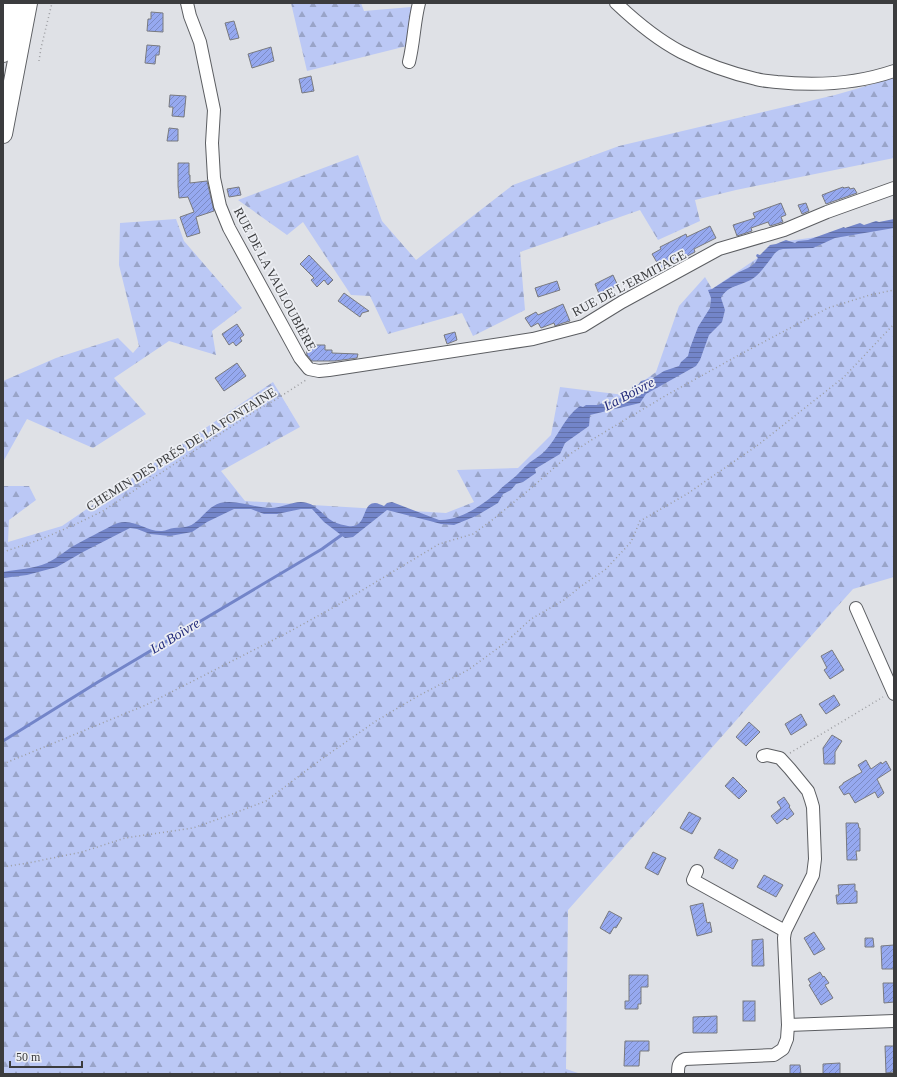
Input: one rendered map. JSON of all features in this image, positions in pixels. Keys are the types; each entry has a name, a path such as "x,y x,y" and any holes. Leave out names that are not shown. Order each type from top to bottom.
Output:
{"highway":[{"path":"3,53 13,3"},
{"path":"3,134 28,3"}],"street":[{"name":"RUE DE LA VAULOUBIÈRE","path":"187,3 190,16 200,42 214,110 212,143 214,178 220,206 229,228 300,358 309,368 319,371"},
{"path":"409,62 415,19 419,3"},
{"path":"616,3 652,33 680,52 718,68 757,79 797,84 835,84 877,77 894,71"},
{"name":"RUE DE L’ERMITAGE","path":"319,371 376,364 534,339 583,326 622,302 719,249 784,230 827,212 894,188"},
{"path":"856,608 893,692"},
{"path":"678,1074 678,1064 685,1059 774,1055 779,1053 785,1045 787,1039 788,1024 784,938 785,931 813,875 815,852 813,807 808,791 780,758 767,755 764,756"},
{"path":"697,871 693,880 785,931"},
{"path":"788,1024 894,1021"}],"path":[{"path":"39,61 52,3"},
{"path":"3,764 146,705 278,638 336,606 439,544 473,534 530,489 570,454 666,396 828,308 870,295 894,290"},
{"path":"3,867 82,852 125,838 193,828 266,801 323,758 376,721 418,696 468,670 505,643 531,619 564,600 606,569 631,542 640,522 687,494 758,444 844,377 894,324"},
{"name":"CHEMIN DES PRÉS DE LA FONTAINE","path":"3,552 39,540 103,511 255,411 275,400 319,371"},
{"path":"780,758 893,692"}],"green space":[{"path":"291,3 361,3 364,11 423,6 415,44 307,71"},
{"path":"894,78 894,158 736,190 695,200 700,221 658,240 640,210 520,252 525,310 473,336 462,313 388,334 370,296 351,295 303,222 287,235 238,200 358,155 382,221 416,260 513,185 619,146 835,95"},
{"path":"176,219 184,241 242,308 212,331 216,355 169,341 114,378 146,414 93,448 27,419 3,462 3,381 56,358 118,338 133,353 139,346 119,265 120,223"},
{"path":"894,226 894,577 853,589 568,910 566,1069 581,1074 3,1074 3,486 29,486 36,500 9,520 8,542 62,526 273,382 300,427 221,471 245,501 446,513 474,502 457,470 518,468 551,435 560,387 624,395 656,372 679,306 705,277 712,289 781,242"}],"water":[{"path":"894,219 894,228 835,238 813,248 779,250 755,277 724,293 721,298 725,310 722,322 709,335 700,360 696,366 646,394 640,403 590,415 589,426 565,443 560,454 535,469 536,473 523,482 516,484 511,490 503,494 498,503 476,516 454,525 441,524 387,510 353,537 345,538 324,522 312,509 301,509 277,514 264,514 251,509 234,509 207,522 192,532 170,536 150,534 130,528 57,567 27,575 3,578 3,572 31,568 47,563 76,544 118,523 130,522 156,531 186,527 200,519 213,506 226,502 271,508 301,502 311,504 334,522 348,526 359,524 368,507 375,503 384,506 387,503 392,502 439,520 447,520 463,515 492,497 529,463 541,455 565,422 580,406 598,405 607,401 612,402 617,400 630,392 634,384 638,385 641,381 653,378 664,371 679,366 688,356 698,327 710,308 711,298 708,290 750,267 758,258 756,256 757,254 760,255 770,245 786,240 795,243 860,223 864,225 876,221 879,222"}],"building":[{"path":"151,12 163,13 163,32 147,31 148,19 151,19"},
{"path":"234,21 239,38 230,40 225,23"},
{"path":"147,45 160,46 159,55 156,55 155,64 145,63"},
{"path":"271,47 274,61 252,68 248,54"},
{"path":"311,76 314,91 302,93 299,79"},
{"path":"170,95 186,96 184,117 172,116 173,107 169,107"},
{"path":"169,128 178,129 178,141 167,141"},
{"path":"178,163 189,163 190,183 207,181 214,211 196,217 200,233 187,237 180,217 194,212 188,197 179,198"},
{"path":"239,187 241,195 229,197 227,189"},
{"path":"843,187 849,187 850,189 854,188 857,193 826,204 822,195"},
{"path":"781,203 786,215 781,217 783,222 770,226 768,222 751,228 752,231 737,236 733,225 755,218 753,213"},
{"path":"806,203 809,211 802,214 798,205"},
{"path":"710,226 716,238 694,249 695,252 670,265 671,267 662,271 652,254 661,249 660,247 686,234 687,237"},
{"path":"309,255 333,280 328,285 324,280 317,287 311,280 314,278 300,264"},
{"path":"613,275 618,286 599,294 595,284"},
{"path":"557,281 560,290 538,297 535,288"},
{"path":"344,293 369,311 362,313 360,317 338,301"},
{"path":"563,304 570,321 555,326 554,323 541,328 538,323 531,327 525,318 536,312 538,315"},
{"path":"237,324 244,335 240,338 242,341 236,346 233,342 229,345 222,334"},
{"path":"455,332 457,340 447,344 444,335"},
{"path":"306,345 325,345 325,350 332,350 332,353 358,354 357,358 335,361 312,361 307,355"},
{"path":"237,363 246,376 224,391 215,378"},
{"path":"832,650 844,670 830,679 824,670 827,668 821,656"},
{"path":"834,695 840,705 826,714 819,704"},
{"path":"801,714 807,725 791,735 785,724"},
{"path":"749,722 760,732 746,746 736,737"},
{"path":"832,735 842,741 835,752 835,764 824,764 823,748"},
{"path":"866,760 871,769 881,762 882,764 886,761 891,770 877,779 884,793 878,798 875,792 855,803 849,793 844,795 839,787 862,772 858,765"},
{"path":"733,777 747,791 739,799 725,786"},
{"path":"784,797 794,814 787,820 785,818 777,824 771,816 781,808 777,802"},
{"path":"689,812 701,818 692,834 680,828"},
{"path":"846,823 858,823 860,828 860,851 856,851 857,860 847,860"},
{"path":"719,849 738,860 733,869 714,858"},
{"path":"653,852 666,858 658,875 645,868"},
{"path":"764,875 783,885 776,897 757,887"},
{"path":"855,884 855,891 857,891 857,903 837,904 836,895 839,895 838,885"},
{"path":"703,903 707,923 710,922 712,932 697,936 690,906"},
{"path":"609,911 622,918 610,934 600,928"},
{"path":"814,932 825,949 814,955 804,938"},
{"path":"865,938 873,938 874,947 865,947"},
{"path":"763,939 764,966 752,966 752,940"},
{"path":"894,945 894,969 882,969 881,946"},
{"path":"820,972 829,983 825,985 833,998 821,1005 809,985 811,984 808,979"},
{"path":"629,975 648,975 648,987 641,987 641,1004 638,1004 638,1009 625,1009 625,1001 629,1001"},
{"path":"883,983 894,983 894,1002 884,1003"},
{"path":"743,1001 755,1001 755,1021 743,1021"},
{"path":"717,1016 717,1033 693,1033 693,1017"},
{"path":"625,1041 649,1041 649,1051 640,1051 639,1066 624,1066"},
{"path":"885,1046 894,1046 894,1072 886,1073"},
{"path":"840,1063 840,1074 823,1074 823,1064"},
{"path":"790,1065 800,1065 801,1074 790,1074"}],"waterway":[{"name":"La Boivre","path":"3,741 98,682 322,549 343,534"}]}
